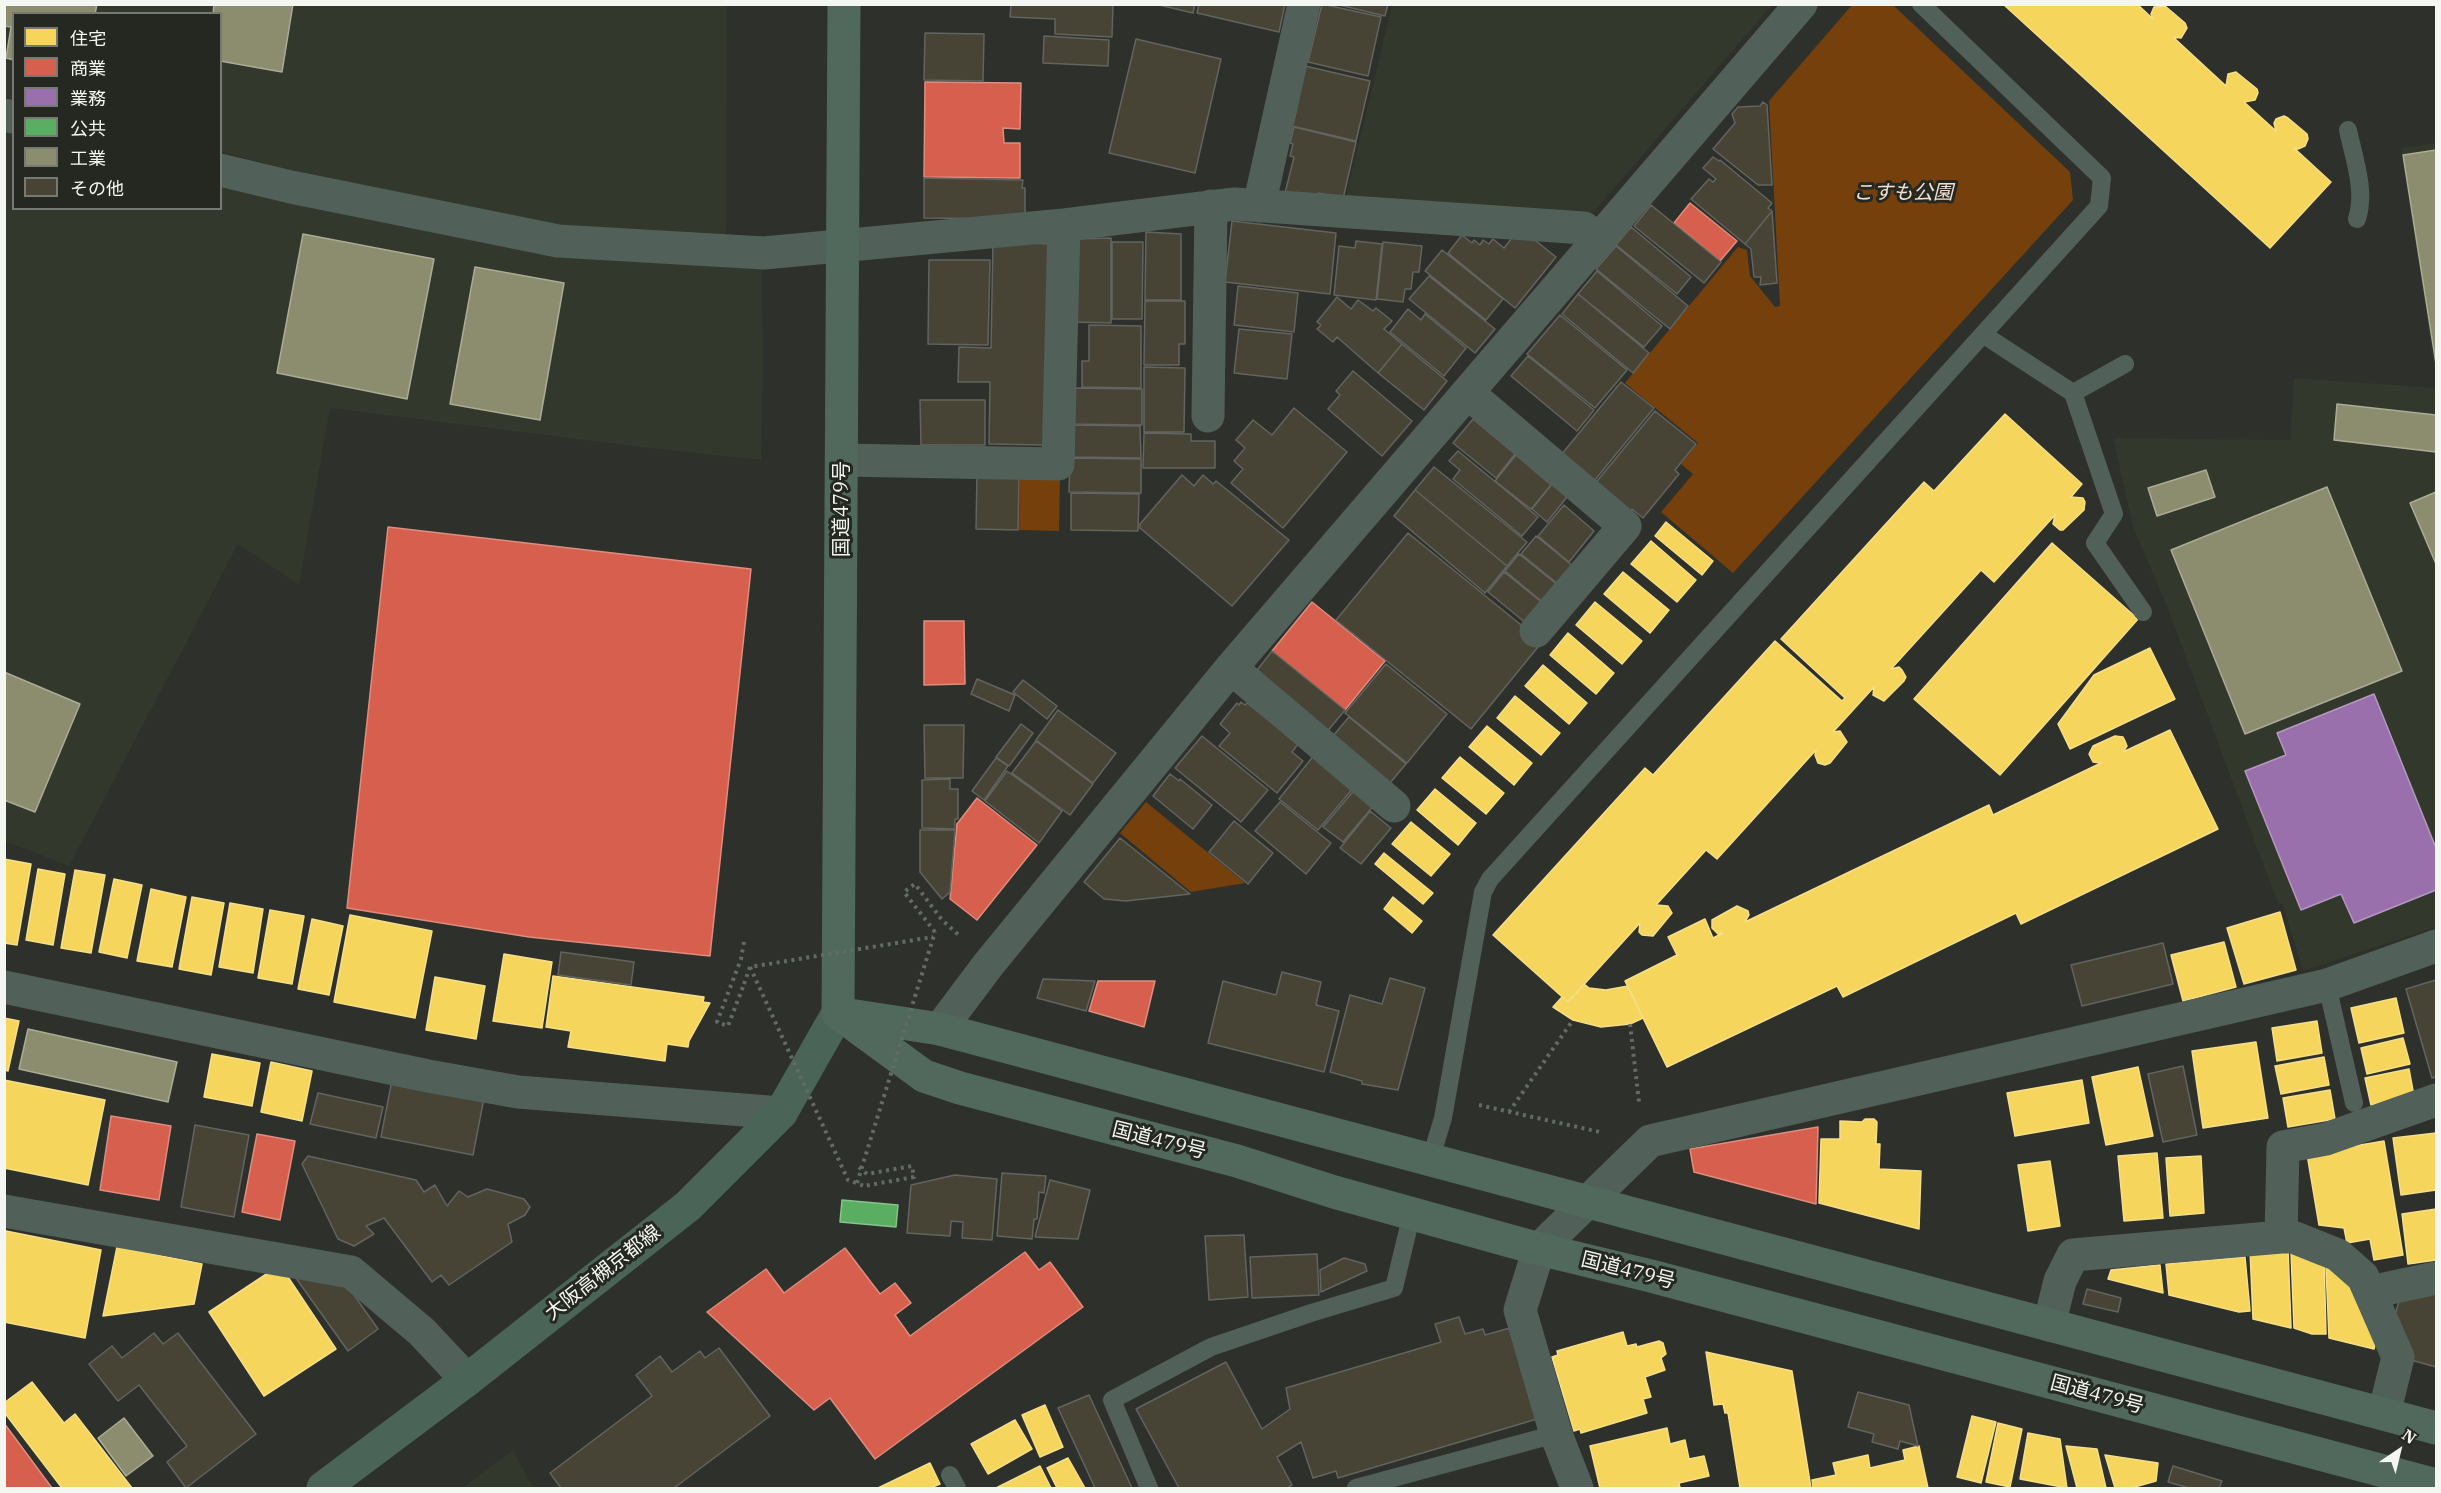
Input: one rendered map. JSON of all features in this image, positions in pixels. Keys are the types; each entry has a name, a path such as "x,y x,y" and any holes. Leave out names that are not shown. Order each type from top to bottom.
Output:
{"highway":[{"name":"国道479号","path":"844,4 838,1013 924,1077 1035,1109 1237,1161 1334,1192 1539,1249 1650,1276 2374,1479 2436,1485"},
{"path":"838,1013 940,1029 2436,1428"}],"main road":[{"name":"大阪高槻京都線","path":"323,1488 467,1380 688,1206 781,1113 838,1013"}],"street":[{"path":"1259,206 1305,4"},
{"path":"940,1029 988,964 1231,668 1801,4"},
{"path":"222,171 291,188 558,241 764,253 1064,225 1211,206 1259,206 1584,228 1599,239"},
{"path":"1208,416 1211,206"},
{"path":"842,460 1058,464 1064,225"},
{"path":"1468,393 1625,526 1536,631"},
{"path":"1231,668 1394,806"},
{"path":"1577,1488 1557,1434 1520,1310 1539,1249 1650,1141 2327,985 2436,946"},
{"path":"4,987 428,1076 518,1092 781,1113"},
{"path":"2281,1237 2283,1146 2326,1139 2436,1100"},
{"path":"4,1210 351,1272 422,1332 467,1380"},
{"path":"2049,1325 2060,1281 2073,1255 2293,1237 2338,1255 2363,1277 2371,1292 2398,1357 2384,1414"},
{"path":"2371,1292 2436,1278"}],"lane":[{"path":"1430,1161 1446,1096 1483,892 1490,879 2099,206 2102,178 1921,4"},
{"path":"2348,130 2362,192 2362,203 2357,219"},
{"path":"1984,335 2073,393 2114,514 2095,543 2143,612"},
{"path":"2073,393 2126,364"},
{"path":"2327,985 2354,1103"},
{"path":"1149,1488 1112,1400 1211,1347 1394,1288 1412,1213"},
{"path":"1356,1488 1557,1434"}],"path":[{"path":"857,1183 935,933 904,892 915,884 942,920"},
{"path":"750,967 933,937"},
{"path":"744,942 736,972 717,1022 728,1026 750,967"},
{"path":"750,967 848,1180 864,1186 914,1177 912,1166 867,1174 859,1167"},
{"path":"1509,1112 1573,1020"},
{"path":"1630,1024 1640,1111"},
{"path":"1446,1096 1607,1133"}],"shaded area":[{"path":"4,5 727,5 726,239 558,226 295,171 222,152 222,12 12,12 12,99 5,97"},
{"path":"1392,5 1772,5 1592,214 1345,201"},
{"path":"4,130 12,133 12,210 222,210 222,185 762,266 761,460 330,408 299,585 238,544 69,866 5,841"},
{"path":"2436,143 2436,379 2401,148"},
{"path":"2294,378 2436,388 2436,927 2303,971 2282,903 2278,904 2168,609 2133,527 2113,438 2290,440"},
{"path":"513,1450 533,1488 462,1488"}],"green space":[{"name":"こすも公園","path":"1852,5 1893,5 2070,172 2073,200 1733,573 1661,512 1693,474 1681,464 1698,443 1625,383 1738,247 1747,250 1750,276 1775,307 1780,306 1769,101"},
{"path":"1020,474 1060,475 1059,531 1019,530"},
{"path":"1146,802 1245,883 1191,892 1120,833"}],"building: 住宅":[{"path":"2003,4 2137,4 2153,19 2151,14 2154,7 2165,6 2185,23 2187,28 2181,38 2173,37 2226,86 2228,74 2236,72 2257,89 2255,100 2244,102 2276,131 2274,123 2276,119 2284,116 2307,134 2308,139 2305,146 2294,148 2331,182 2270,248"},
{"path":"2005,414 2082,484 2071,497 2083,498 2084,510 2063,530 2053,524 2055,515 1994,582 1981,570 1891,669 1899,667 1906,677 1904,681 1884,701 1873,695 1874,687 1833,732 1840,731 1847,742 1830,763 1825,765 1818,763 1816,750 1717,859 1706,850 1656,905 1668,906 1672,913 1653,936 1642,935 1639,932 1640,923 1568,1002 1493,935 1645,768 1653,775 1775,641 1842,701 1845,698 1781,639 1924,482 1934,491"},
{"path":"1666,522 1713,561 1702,575 1655,536"},
{"path":"1651,541 1696,580 1677,602 1631,564"},
{"path":"2052,543 2138,619 2000,775 1914,699"},
{"path":"1623,572 1669,610 1650,633 1604,594"},
{"path":"1595,602 1642,641 1622,664 1576,625"},
{"path":"1568,633 1614,673 1596,694 1550,655"},
{"path":"2150,648 2175,699 2070,749 2058,724 2094,675"},
{"path":"1543,665 1587,703 1569,724 1525,686"},
{"path":"1515,696 1560,733 1541,755 1497,718"},
{"path":"1487,726 1532,763 1514,785 1469,747"},
{"path":"2170,730 2218,829 2021,924 2016,913 1843,997 1837,986 1667,1067 1625,981 1677,955 1668,937 1705,919 1713,938 1723,933 1718,934 1712,928 1712,920 1737,906 1748,911 1749,915 1745,922 1989,805 1993,815 2101,763 2093,762 2089,754 2093,746 2115,736 2123,737 2125,741 2127,746 2123,752"},
{"path":"1460,757 1504,793 1486,814 1442,778"},
{"path":"1435,789 1476,823 1458,845 1417,810"},
{"path":"1411,822 1450,854 1431,876 1392,844"},
{"path":"1384,853 1433,893 1423,904 1375,864"},
{"path":"4,859 31,864 17,945 4,943"},
{"path":"38,869 65,874 53,945 26,940"},
{"path":"75,870 105,875 91,953 61,948"},
{"path":"114,879 142,885 127,958 99,952"},
{"path":"151,889 186,897 172,967 137,961"},
{"path":"192,897 224,903 211,975 179,969"},
{"path":"1393,897 1422,921 1412,933 1384,909"},
{"path":"230,903 263,909 253,973 219,967"},
{"path":"270,910 304,916 292,984 258,978"},
{"path":"2280,912 2296,970 2244,984 2227,928"},
{"path":"350,915 432,931 415,1018 334,1002"},
{"path":"312,919 343,926 329,995 298,989"},
{"path":"2224,942 2236,987 2183,1001 2171,955"},
{"path":"504,954 552,962 542,1028 493,1021"},
{"path":"553,976 704,997 703,1002 710,1003 688,1047 667,1044 665,1061 568,1047 571,1031 546,1027"},
{"path":"435,977 485,986 476,1039 426,1030"},
{"path":"1584,984 1589,988 1606,990 1628,986 1643,1018 1630,1024 1601,1027 1573,1020 1553,1007 1562,997 1568,1002"},
{"path":"2396,998 2404,1033 2359,1043 2351,1008"},
{"path":"4,1018 19,1021 8,1071 4,1070"},
{"path":"2317,1021 2322,1053 2277,1061 2272,1028"},
{"path":"2403,1038 2410,1064 2367,1074 2361,1048"},
{"path":"2256,1042 2268,1118 2203,1128 2192,1051"},
{"path":"212,1054 260,1063 252,1106 204,1097"},
{"path":"2324,1057 2329,1085 2281,1094 2275,1066"},
{"path":"271,1062 312,1071 302,1121 261,1112"},
{"path":"2138,1067 2153,1136 2106,1145 2092,1077"},
{"path":"2409,1069 2414,1096 2371,1105 2365,1078"},
{"path":"4,1080 105,1100 88,1185 4,1168"},
{"path":"2082,1080 2089,1123 2015,1136 2007,1093"},
{"path":"2330,1090 2335,1119 2288,1127 2283,1098"},
{"path":"1865,1119 1874,1119 1877,1122 1876,1144 1880,1144 1879,1169 1921,1171 1919,1229 1819,1203 1821,1139 1840,1139 1840,1121 1862,1122"},
{"path":"2436,1133 2436,1190 2401,1195 2393,1138"},
{"path":"2384,1141 2403,1255 2374,1260 2370,1239 2347,1243 2344,1228 2319,1225 2307,1154"},
{"path":"2157,1153 2163,1218 2124,1221 2118,1156"},
{"path":"2201,1156 2204,1213 2170,1216 2166,1158"},
{"path":"2050,1161 2060,1226 2028,1231 2018,1165"},
{"path":"2436,1209 2436,1260 2408,1264 2402,1214"},
{"path":"6,1231 101,1250 85,1338 4,1322"},
{"path":"117,1247 202,1264 194,1304 103,1316"},
{"path":"2288,1249 2291,1328 2253,1319 2250,1251"},
{"path":"2291,1252 2324,1257 2326,1334 2312,1334 2294,1328"},
{"path":"2245,1257 2250,1311 2239,1312 2169,1295 2166,1264"},
{"path":"280,1265 336,1349 264,1396 209,1312"},
{"path":"2160,1265 2163,1293 2108,1279 2111,1270"},
{"path":"2326,1267 2349,1275 2376,1341 2374,1349 2329,1338"},
{"path":"1623,1332 1627,1346 1636,1344 1637,1347 1659,1341 1663,1343 1666,1354 1661,1358 1665,1370 1645,1377 1651,1397 1643,1399 1647,1413 1581,1433 1580,1429 1574,1431 1552,1357 1558,1355 1557,1351"},
{"path":"1706,1352 1792,1371 1811,1488 1740,1488 1728,1413 1725,1413 1723,1404 1714,1405"},
{"path":"32,1382 64,1423 75,1414 132,1488 62,1488 4,1412 4,1403"},
{"path":"1045,1405 1063,1447 1040,1457 1022,1415"},
{"path":"1972,1416 1996,1422 1981,1483 1957,1477"},
{"path":"1015,1420 1032,1449 988,1474 971,1444"},
{"path":"1998,1423 2022,1429 2010,1487 1986,1482"},
{"path":"1667,1428 1670,1444 1685,1440 1689,1459 1704,1456 1709,1476 1679,1483 1680,1488 1600,1488 1590,1446"},
{"path":"2028,1433 2060,1439 2067,1488 2020,1479"},
{"path":"1919,1446 1928,1488 1813,1488 1812,1480 1836,1475 1833,1463 1868,1455 1870,1468 1905,1460 1903,1450"},
{"path":"2066,1446 2097,1449 2106,1488 2077,1488"},
{"path":"2105,1455 2158,1463 2156,1481 2131,1488 2115,1488"},
{"path":"1068,1458 1085,1488 1057,1488 1047,1468"},
{"path":"930,1463 940,1484 930,1488 878,1488"},
{"path":"1040,1466 1051,1488 996,1488"}],"building: 商業":[{"path":"925,82 1021,83 1020,129 1003,128 1004,143 1020,143 1020,178 924,177"},
{"path":"1690,203 1737,241 1720,261 1674,223"},
{"path":"388,527 751,569 710,956 529,937 347,908"},
{"path":"1312,602 1385,661 1345,710 1272,651"},
{"path":"924,621 964,621 965,684 924,685"},
{"path":"977,798 1037,845 977,920 950,899 957,824"},
{"path":"1098,981 1155,981 1144,1027 1089,1011"},
{"path":"111,1116 171,1126 159,1200 100,1190"},
{"path":"1818,1127 1816,1204 1694,1172 1690,1149"},
{"path":"257,1134 295,1141 280,1220 242,1212"},
{"path":"845,1248 880,1294 895,1283 911,1303 895,1315 910,1336 1025,1252 1039,1270 1050,1262 1083,1307 875,1459 830,1398 814,1410 707,1312 766,1269 784,1293"},
{"path":"4,1423 52,1488 4,1488"}],"building: 業務":[{"path":"2374,694 2436,848 2436,890 2354,923 2341,894 2301,910 2245,771 2286,755 2277,733"}],"building: 公共":[{"path":"842,1200 898,1205 896,1227 840,1222"}],"building: 工業":[{"path":"4,4 97,4 95,12 12,12 12,60 6,58 11,27 4,26"},
{"path":"214,4 293,4 282,72 222,61 222,12 213,12"},
{"path":"2436,150 2436,364 2403,155"},
{"path":"303,234 434,259 407,399 277,373"},
{"path":"475,267 564,283 540,420 450,404"},
{"path":"2337,404 2436,415 2436,452 2334,440"},
{"path":"2206,470 2215,497 2157,516 2148,488"},
{"path":"2327,487 2402,671 2245,734 2171,550"},
{"path":"2436,492 2436,564 2410,503"},
{"path":"4,672 80,704 35,812 4,800"},
{"path":"28,1029 177,1062 168,1102 19,1069"},
{"path":"124,1418 153,1456 126,1476 98,1438"}],"building: その他":[{"path":"1011,4 1113,4 1112,37 1055,34 1055,19 1010,17"},
{"path":"1155,4 1195,4 1193,13"},
{"path":"1199,4 1285,4 1279,32 1197,13"},
{"path":"1322,4 1381,17 1368,76 1308,62"},
{"path":"1335,4 1388,4 1385,16"},
{"path":"925,33 984,34 983,81 924,80"},
{"path":"1044,36 1109,40 1108,66 1043,63"},
{"path":"1136,39 1221,59 1195,173 1109,153"},
{"path":"1305,66 1370,81 1356,141 1292,126"},
{"path":"1763,102 1767,105 1772,185 1758,185 1713,149 1735,123 1732,114 1738,107 1760,106"},
{"path":"1294,127 1356,142 1343,199 1319,193 1317,200 1285,193 1294,157 1290,156 1293,144 1290,143"},
{"path":"1713,157 1720,160 1772,203 1768,208 1772,211 1745,244 1691,199 1709,179 1713,182 1716,179 1703,168"},
{"path":"924,178 1023,180 1025,219 924,218"},
{"path":"1651,205 1721,262 1704,283 1634,226"},
{"path":"1772,211 1777,283 1760,285 1761,277 1754,277 1751,249 1745,244"},
{"path":"1232,221 1336,233 1330,294 1225,282"},
{"path":"1631,227 1691,277 1677,294 1616,245"},
{"path":"1146,232 1181,234 1181,300 1145,300"},
{"path":"1462,235 1472,243 1474,240 1480,245 1483,240 1489,244 1493,239 1504,248 1512,238 1531,237 1556,257 1515,308 1448,253"},
{"path":"1111,238 1111,323 1073,322 1073,239"},
{"path":"1356,241 1382,244 1376,300 1334,295 1339,246 1355,248"},
{"path":"993,242 1053,244 1045,445 989,444 990,382 958,382 959,347 991,348"},
{"path":"1112,242 1143,242 1142,319 1112,319"},
{"path":"1383,242 1422,246 1419,272 1413,272 1411,289 1405,289 1403,302 1377,299"},
{"path":"1616,246 1688,306 1670,329 1596,269"},
{"path":"1442,250 1503,299 1486,320 1425,271"},
{"path":"929,260 990,260 988,345 928,344"},
{"path":"1597,271 1662,326 1644,347 1578,294"},
{"path":"1429,276 1495,329 1475,353 1409,299"},
{"path":"1238,286 1298,293 1294,332 1234,325"},
{"path":"1578,294 1649,353 1633,373 1562,314"},
{"path":"1337,297 1351,309 1358,300 1373,311 1376,308 1392,321 1384,329 1402,344 1378,373 1337,337 1333,342 1317,329 1321,325 1317,322"},
{"path":"1145,301 1185,301 1185,344 1179,344 1179,365 1144,365"},
{"path":"1408,309 1421,320 1425,314 1466,348 1444,376 1390,332"},
{"path":"1560,315 1627,370 1595,408 1527,354"},
{"path":"1089,325 1141,326 1141,388 1082,387 1082,361 1089,361"},
{"path":"1239,329 1292,334 1287,379 1234,373"},
{"path":"1402,344 1447,381 1424,410 1378,373"},
{"path":"1528,356 1594,410 1577,431 1511,376"},
{"path":"1144,367 1185,368 1184,432 1144,432"},
{"path":"1353,371 1412,421 1382,456 1328,409 1340,395 1336,391"},
{"path":"1621,382 1654,408 1594,481 1561,455"},
{"path":"1070,388 1142,389 1142,425 1069,424"},
{"path":"920,400 985,400 985,445 921,445"},
{"path":"1294,408 1347,452 1283,528 1231,483 1243,469 1234,461 1245,448 1236,440 1253,420 1272,435"},
{"path":"1655,411 1696,444 1675,470 1679,474 1643,518 1632,509 1627,515 1593,486"},
{"path":"1473,419 1515,454 1496,478 1453,443"},
{"path":"1074,425 1140,426 1141,458 1073,457"},
{"path":"1144,433 1191,434 1191,441 1215,441 1215,468 1143,468"},
{"path":"1458,451 1538,517 1522,536 1453,479 1460,470 1449,461"},
{"path":"1516,455 1551,485 1531,509 1495,481"},
{"path":"1070,458 1141,459 1141,493 1069,492"},
{"path":"1434,467 1527,542 1507,566 1415,490"},
{"path":"977,474 1019,476 1018,530 976,529"},
{"path":"1182,475 1194,486 1203,475 1213,484 1216,481 1289,540 1232,606 1140,528 1140,524"},
{"path":"1552,484 1567,497 1547,522 1532,509"},
{"path":"1415,490 1507,566 1485,593 1394,516"},
{"path":"1071,493 1139,494 1138,531 1071,530"},
{"path":"1564,505 1594,531 1569,562 1538,536"},
{"path":"1408,533 1542,642 1471,729 1336,620"},
{"path":"1536,536 1579,571 1564,589 1521,554"},
{"path":"1519,554 1559,586 1545,604 1505,571"},
{"path":"1504,572 1544,604 1527,624 1488,592"},
{"path":"1272,651 1345,710 1326,733 1254,674"},
{"path":"1386,664 1447,714 1407,763 1345,713"},
{"path":"977,679 1015,695 1009,711 971,694"},
{"path":"1023,680 1057,706 1047,719 1013,692"},
{"path":"1241,702 1245,705 1247,703 1298,744 1292,752 1303,761 1277,793 1219,746 1230,733 1220,724 1237,703 1239,705"},
{"path":"1058,710 1116,753 1093,783 1036,740"},
{"path":"1349,717 1406,764 1389,784 1332,737"},
{"path":"1021,724 1033,733 1009,766 996,757"},
{"path":"924,725 964,725 963,778 925,778"},
{"path":"1202,736 1268,790 1241,822 1175,768"},
{"path":"1036,741 1093,784 1070,815 1012,773"},
{"path":"1315,754 1354,787 1318,830 1279,799"},
{"path":"996,758 1008,766 984,800 972,791"},
{"path":"1007,771 1062,811 1039,843 985,801"},
{"path":"1170,774 1179,781 1180,779 1212,805 1193,829 1153,796"},
{"path":"950,779 950,789 958,789 958,819 955,819 955,829 922,828 922,780"},
{"path":"1356,788 1375,804 1343,842 1323,827"},
{"path":"1280,802 1331,843 1306,874 1255,831"},
{"path":"1370,811 1391,828 1361,864 1340,848"},
{"path":"1234,821 1273,853 1248,884 1209,852"},
{"path":"920,830 955,830 950,892 942,899 920,872"},
{"path":"1120,838 1190,894 1126,901 1104,899 1084,882"},
{"path":"2163,943 2173,984 2082,1006 2071,965"},
{"path":"561,952 634,962 631,985 558,975"},
{"path":"1282,972 1321,982 1316,1005 1339,1011 1324,1072 1208,1043 1223,981 1276,995"},
{"path":"1390,978 1425,988 1398,1090 1362,1084 1362,1081 1330,1072 1350,995 1382,1004"},
{"path":"1043,979 1095,981 1086,1011 1037,998"},
{"path":"2436,980 2436,1077 2432,1078 2406,989"},
{"path":"2183,1066 2197,1135 2163,1142 2148,1074"},
{"path":"392,1080 484,1098 473,1155 381,1137"},
{"path":"318,1093 383,1107 376,1138 310,1124"},
{"path":"195,1125 249,1135 234,1217 181,1207"},
{"path":"308,1156 416,1180 424,1192 435,1185 447,1206 459,1191 468,1197 487,1189 524,1199 530,1207 525,1215 508,1224 512,1242 449,1285 441,1275 432,1282 384,1218 366,1226 374,1234 354,1246 338,1239 302,1164"},
{"path":"1002,1173 1046,1176 1044,1193 1039,1192 1037,1219 1034,1219 1032,1239 997,1236"},
{"path":"955,1175 997,1179 992,1240 962,1238 963,1222 951,1221 950,1236 907,1233 911,1185"},
{"path":"1050,1180 1090,1190 1078,1239 1035,1237"},
{"path":"1244,1235 1248,1297 1209,1300 1205,1236"},
{"path":"1317,1254 1319,1295 1252,1298 1250,1257"},
{"path":"1344,1258 1365,1264 1367,1271 1321,1292 1320,1270"},
{"path":"293,1274 344,1281 378,1329 348,1351"},
{"path":"2087,1289 2121,1298 2118,1312 2083,1304"},
{"path":"2436,1292 2436,1367 2411,1360 2394,1318 2400,1298"},
{"path":"1459,1317 1465,1334 1483,1329 1485,1335 1510,1328 1537,1419 1338,1478 1336,1471 1313,1478 1301,1442 1277,1457 1292,1485 1287,1488 1179,1488 1136,1409 1226,1362 1262,1429 1290,1409 1286,1388 1441,1342 1435,1324"},
{"path":"154,1333 163,1344 178,1333 256,1434 186,1488 167,1462 187,1446 139,1385 118,1401 89,1364 112,1346 122,1358"},
{"path":"719,1348 770,1416 674,1488 561,1488 550,1473 652,1396 636,1375 660,1356 672,1372 700,1351 705,1358"},
{"path":"1858,1392 1909,1405 1918,1446 1900,1441 1898,1449 1872,1442 1874,1434 1848,1427"},
{"path":"1089,1395 1132,1488 1095,1488 1058,1408"},
{"path":"2173,1466 2222,1481 2219,1488 2189,1488 2168,1482"}]}
